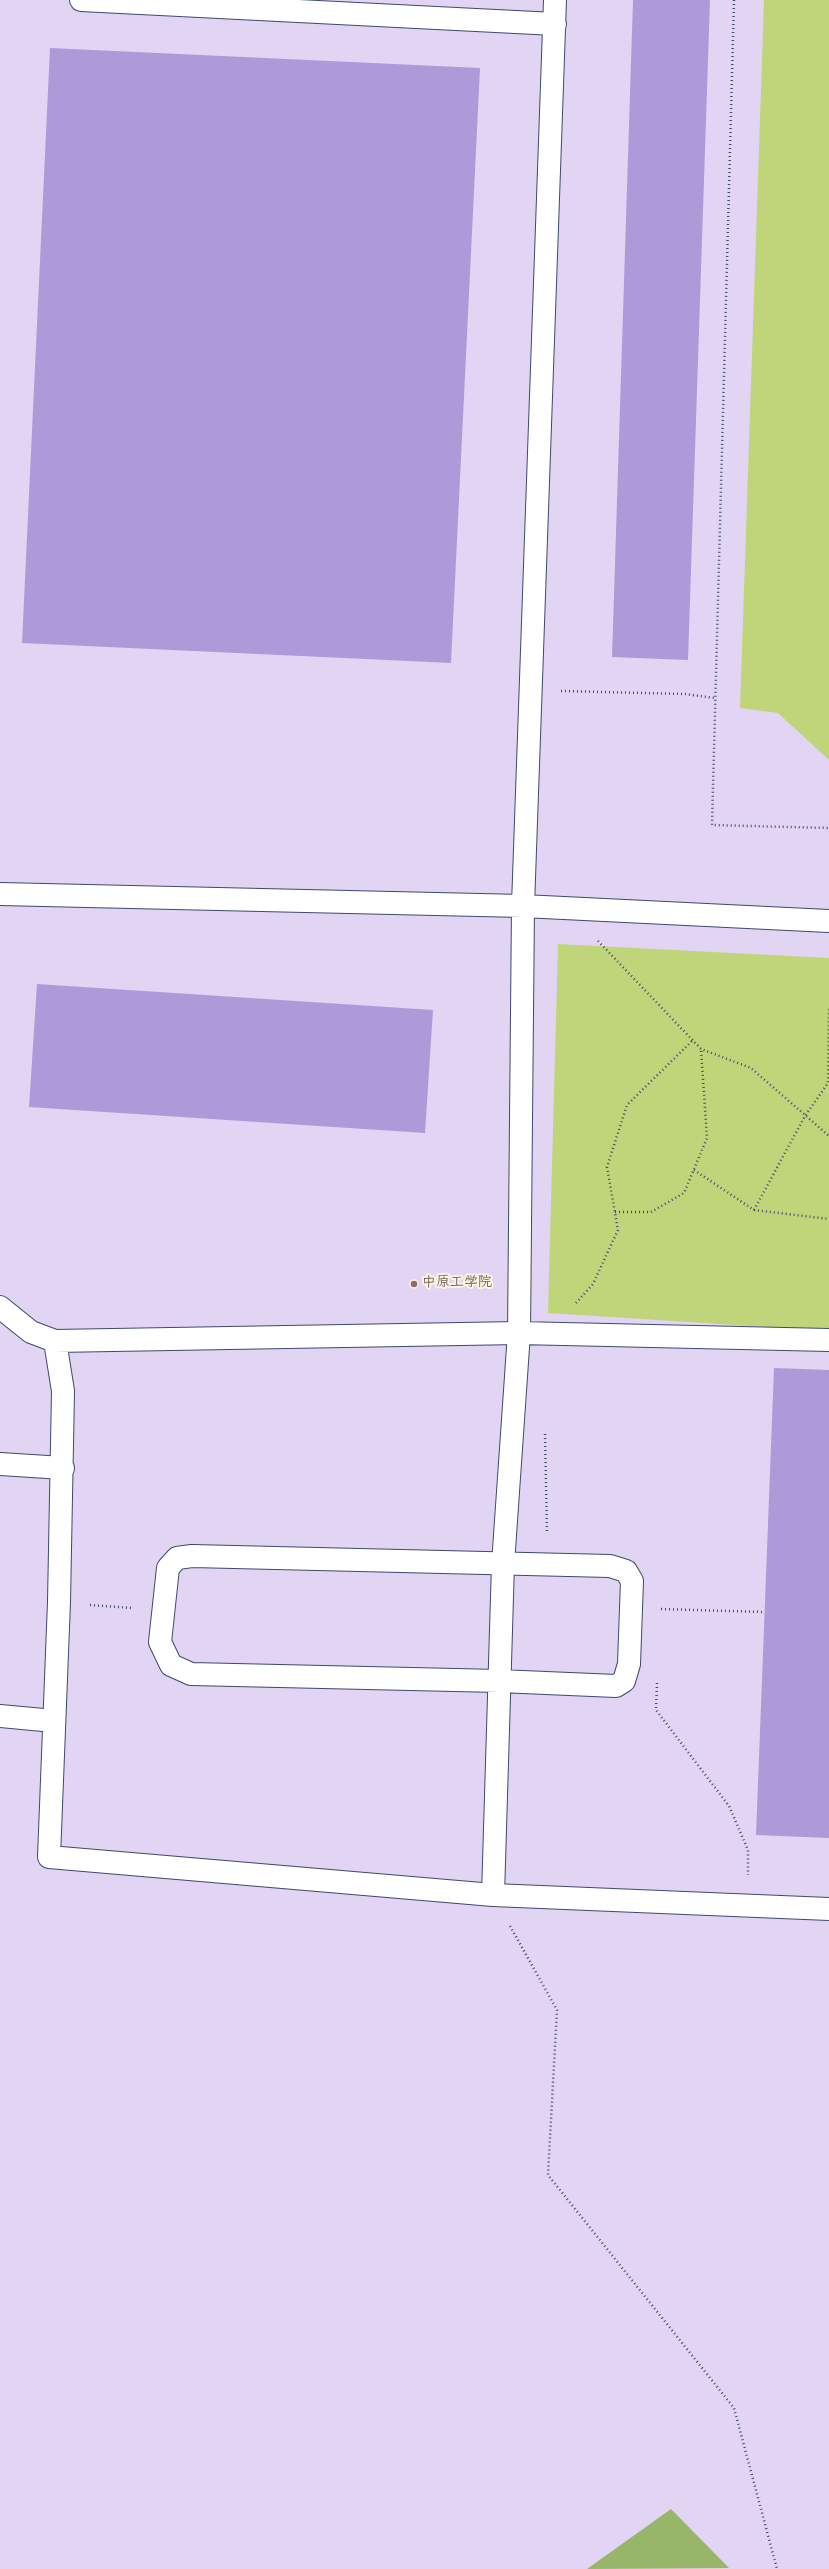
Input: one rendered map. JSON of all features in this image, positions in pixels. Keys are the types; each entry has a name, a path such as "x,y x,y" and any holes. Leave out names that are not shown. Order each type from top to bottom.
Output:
{"lane":[{"path":"81,0 554,24"},
{"path":"493,1895 503,1564 519,1333 523,906 555,0"},
{"path":"0,894 566,907 829,921"},
{"path":"0,1307 31,1332 55,1341 519,1333 829,1340"},
{"path":"55,1341 63,1391 63,1468 49,1857 493,1895 829,1909"},
{"path":"0,1464 63,1468"},
{"path":"192,1556 503,1564 610,1566 626,1570 632,1581 632,1610 629,1664 624,1680 616,1686 499,1680 191,1674 171,1665 160,1642 162,1610 168,1568 177,1558 192,1556"},
{"path":"0,1716 54,1722"}],"path":[{"path":"734,0 712,825 829,828"},
{"path":"531,690 685,694 715,698"},
{"path":"566,907 701,1049 751,1068 829,1136"},
{"path":"754,1210 805,1116 828,1083 829,1008"},
{"path":"550,1333 593,1284 618,1230 607,1167 627,1105 692,1041"},
{"path":"615,1212 651,1212 684,1193 707,1138 701,1049"},
{"path":"694,1170 754,1210 829,1219"},
{"path":"59,1602 162,1610"},
{"path":"632,1610 764,1612"},
{"path":"493,1895 556,2010 548,2175 734,2408 777,2569"}],"shaded area":[{"name":"中原工学院","path":"0,0 829,0 829,2569 0,2569"}],"green space":[{"path":"764,0 829,0 829,760 778,713 740,708"},
{"path":"558,944 829,958 829,1331 548,1313"},
{"path":"671,2509 729,2568 587,2569"}],"building":[{"path":"633,0 710,0 688,660 612,657"},
{"path":"50,48 480,68 451,663 22,643"},
{"path":"37,984 433,1010 425,1133 29,1107"},
{"path":"774,1368 829,1370 829,1838 756,1835"}],"place":[{"name":"中原工学院","path":"414,1284"}]}
